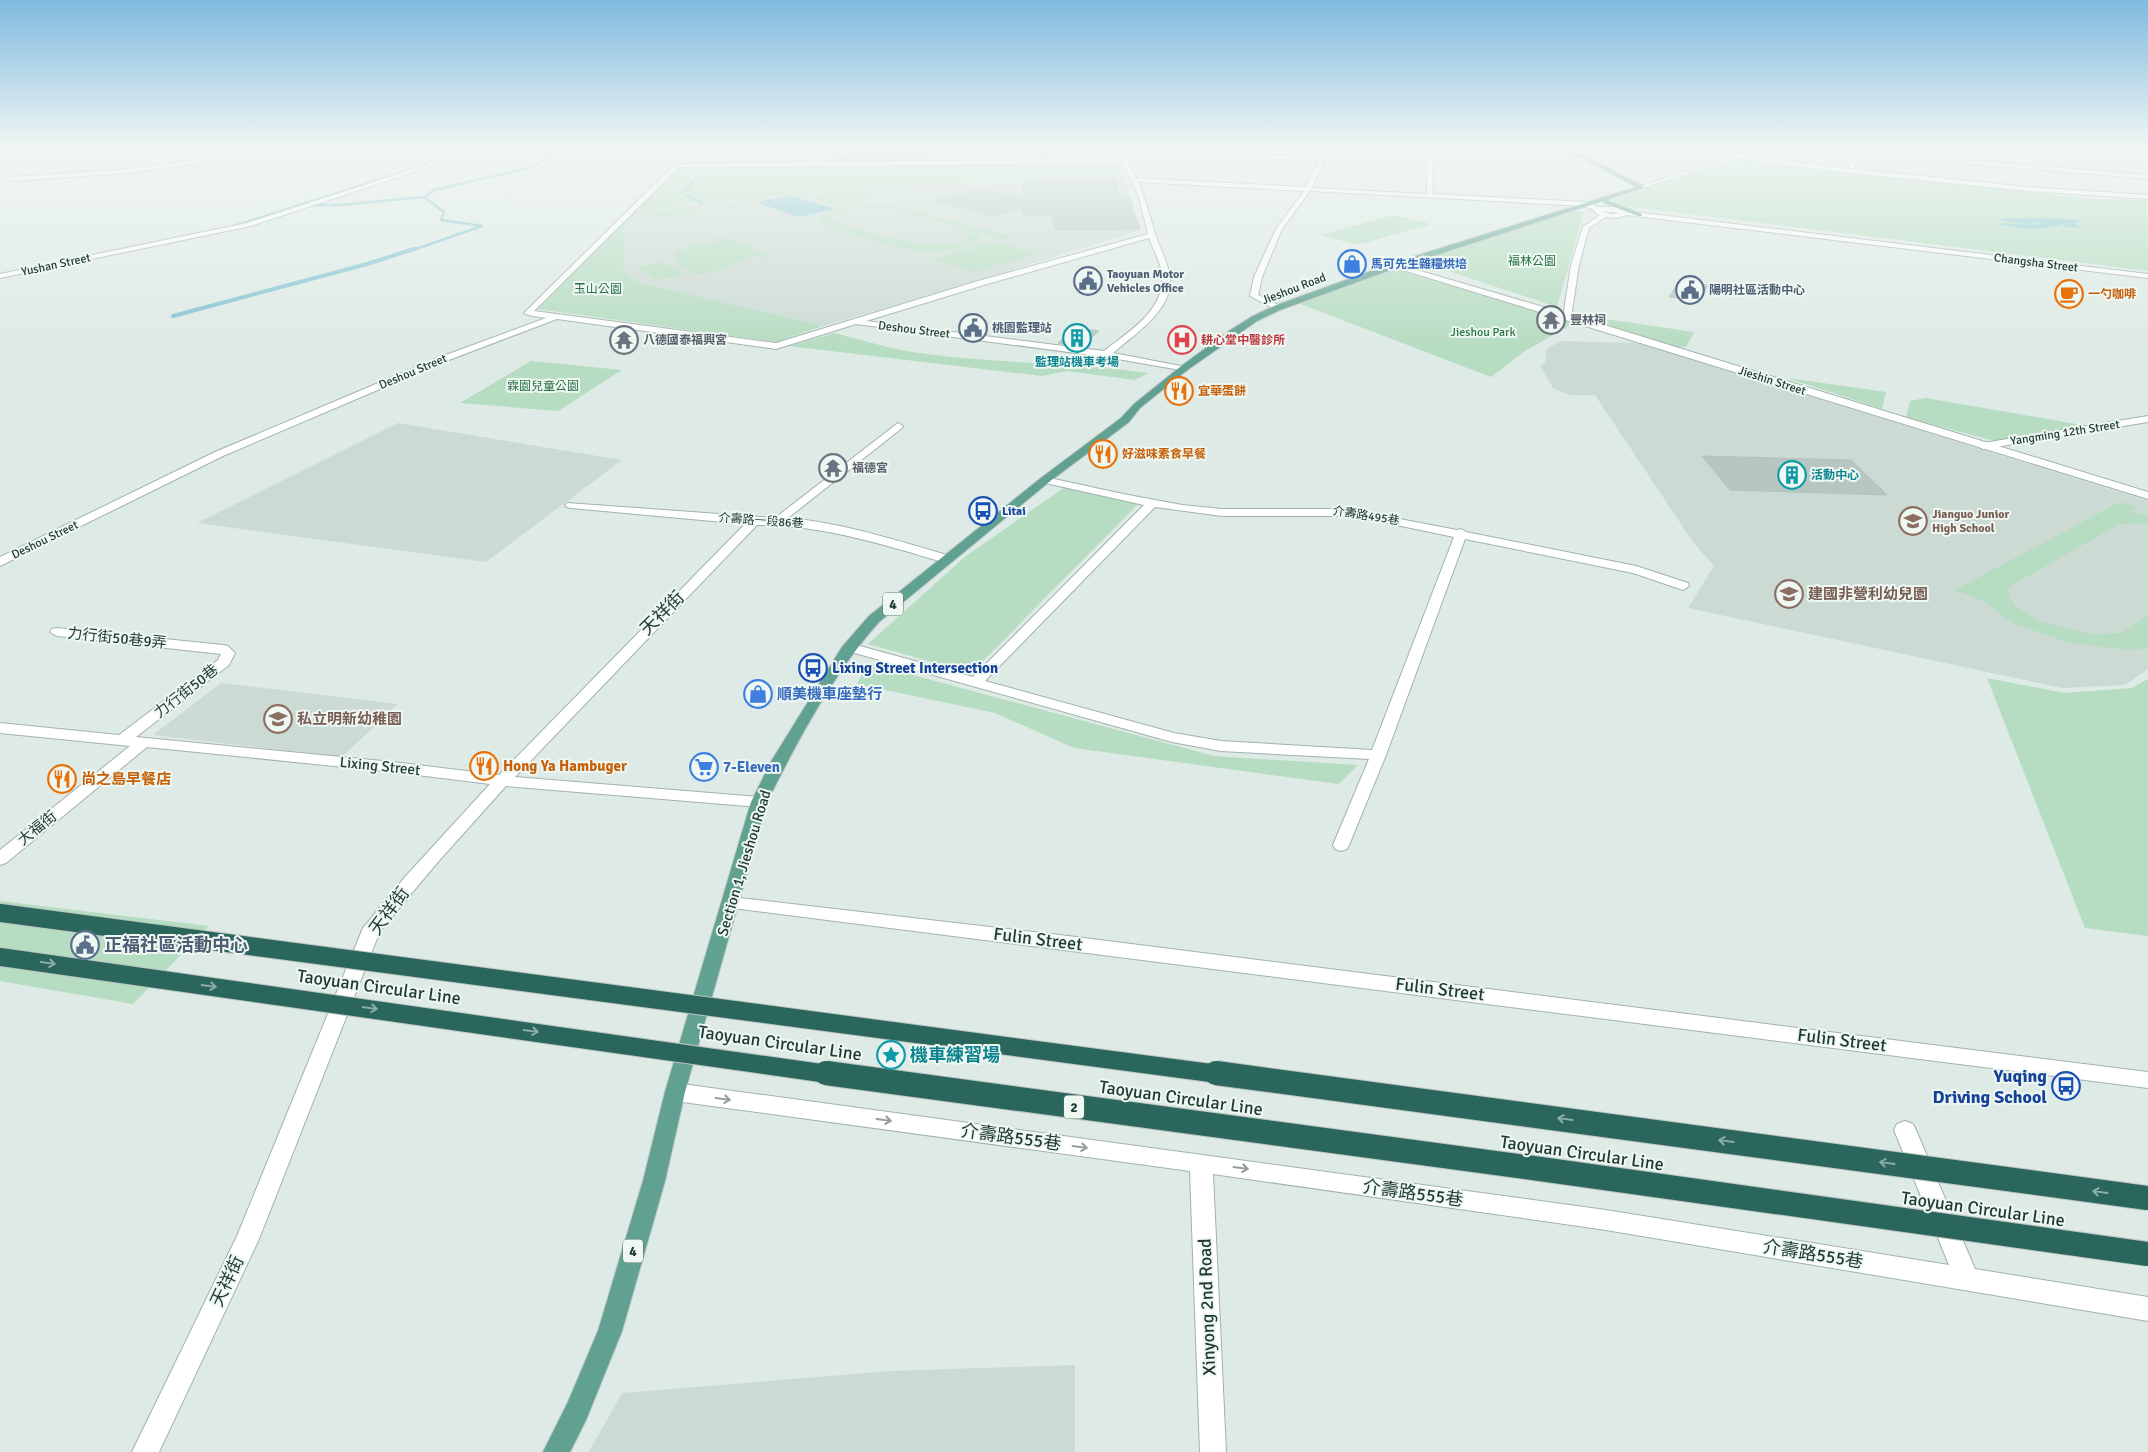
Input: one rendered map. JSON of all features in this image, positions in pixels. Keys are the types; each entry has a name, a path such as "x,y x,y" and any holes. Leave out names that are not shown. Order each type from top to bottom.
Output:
{"highway":[{"name":"Taoyuan Circular Line","path":"0,913 2148,1198"},
{"name":"Taoyuan Circular Line","path":"0,957 964,1092 1516,1166 2148,1254"}],"main road":[{"name":"Jieshou Road","path":"1161,386 1254,319 1277,308 1396,265 1552,215"},
{"name":"Section 1, Jieshou Road","path":"556,1452 577,1411 610,1332 654,1181 675,1092 759,802 780,760 849,646 874,619 1045,480 1125,420 1137,406 1161,386"}],"street":[{"name":"Yushan Street","path":"0,276 249,225 280,215"},
{"path":"560,316 528,313 626,215"},
{"path":"1106,354 1150,318 1159,305 1165,288 1166,274 1152,235 1147,215"},
{"path":"1277,308 1254,296 1258,277 1279,229 1289,215"},
{"path":"1569,316 1568,311 1575,265 1586,227 1605,215"},
{"name":"Changsha Street","path":"1605,215 1621,215"},
{"name":"Changsha Street","path":"1640,215 2148,276"},
{"name":"Deshou Street","path":"0,562 219,454 438,361 560,316 776,346 1009,275 1152,235"},
{"name":"Jieshin Street","path":"1396,265 1569,316 2148,496"},
{"name":"Deshou Street","path":"853,322 1106,354 1183,369"},
{"name":"Yangming 12th Street","path":"1983,446 2148,419"},
{"path":"778,521 898,426"},
{"name":"介壽路495巷","path":"1045,480 1152,504 1202,511 1240,513 1330,510 1461,533 1636,570 1683,586"},
{"path":"975,683 1152,504"},
{"name":"介壽路一段86巷","path":"571,505 828,526 947,559"},
{"name":"天祥街","path":"145,1452 247,1239 372,928 403,889 502,781 642,633 754,521"},
{"path":"1340,845 1378,755 1461,533"},
{"name":"力行街50巷9弄","path":"57,632 177,645"},
{"name":"力行街50巷","path":"124,740 224,662 228,653 223,649 177,645"},
{"path":"849,646 1172,737 1221,746 1378,755"},
{"name":"Lixing Street","path":"0,728 393,767 502,781 759,802"},
{"name":"大福街","path":"0,859 145,741"},
{"name":"Fulin Street","path":"731,904 1068,942 2148,1080"},
{"name":"介壽路555巷","path":"675,1092 1606,1220 2148,1309"},
{"path":"1905,1130 1967,1280"},
{"name":"Xinyong 2nd Road","path":"1201,1163 1213,1452"}],"shaded area":[{"path":"636,215 1136,215 1141,230 823,326 642,283 623,272 626,224"},
{"name":"Jianguo Junior High School","path":"1560,341 1640,343 2148,501 2148,669 2125,685 2062,688 1688,608 1714,566 1693,542 1595,395 1569,395 1553,388 1540,366 1545,362 1547,349"},
{"path":"398,423 622,460 486,562 197,523"},
{"name":"私立明新幼稚園","path":"221,683 398,704 342,757 153,735"},
{"path":"1075,1365 1075,1452 589,1452 622,1393 891,1371"}],"green space":[{"name":"玉山公園","path":"629,215 636,215 626,224 623,272 642,283 823,326 776,342 537,309"},
{"path":"654,215 684,215 663,219"},
{"path":"834,215 832,220 861,230 905,241 928,244 947,245 962,241 971,233 965,228 914,215 927,215 1015,237 1006,240 980,233 978,239 960,247 941,251 922,251 882,244 826,226 818,221 822,216"},
{"path":"1394,215 1429,225 1364,243 1353,244 1321,235"},
{"name":"福林公園","path":"1555,215 1583,215 1557,307 1433,266 1427,258"},
{"path":"1695,215 2147,215 2148,271"},
{"path":"720,235 769,256 760,258 753,255 732,266 714,272 698,274 692,273 678,265 674,252 708,242 719,241 712,237"},
{"path":"996,242 1037,254 974,272 934,259"},
{"path":"665,262 685,275 656,280 636,267"},
{"name":"Jieshou Park","path":"1402,265 1576,322 1525,351 1491,377 1298,303"},
{"path":"1599,318 1694,332 1686,347 1676,347 1595,321"},
{"path":"834,333 883,346 942,356 1119,369 1149,373 1135,380 1067,371 1042,376 789,346"},
{"name":"霖園兒童公園","path":"531,361 622,370 558,411 460,403"},
{"path":"1787,378 1886,392 1882,409"},
{"path":"1926,398 2088,426 1999,442 1906,418 1910,401"},
{"path":"1065,487 1140,502 971,673 868,644 966,556"},
{"path":"2120,502 2138,507 2132,513 2148,515 2148,523 2120,524 2007,588 2014,606 2041,622 2091,634 2120,633 2148,616 2148,648 2130,650 2069,643 2013,623 1983,601 1955,590"},
{"path":"868,663 1214,756 1358,765 1339,784 1074,748 995,713 857,684"},
{"path":"1987,678 2064,693 2132,688 2148,679 2148,936 2085,928"},
{"path":"0,901 209,926 133,1004 0,981"}],"water":[{"path":"792,215 808,215 798,217"},
{"path":"2008,218 2077,220 2080,221 2074,224 2085,228 2062,227 2066,225 2062,224 2050,228 2032,228 1997,224 2034,225 2044,221 2028,224 1997,220"}],"building":[{"path":"1022,215 1134,215 1140,229 1055,230 1052,215"},
{"name":"陽明社區活動中心","path":"1679,281 1708,285 1699,301 1669,297"},
{"name":"監理站機車考場","path":"1075,328 1099,331 1082,346 1058,343"},
{"name":"活動中心","path":"1702,456 1851,460 1887,495 1730,490"}],"waterway":[{"path":"234,226 269,215"},
{"path":"410,251 482,226 441,220 443,215"},
{"path":"173,316 367,264 414,249"}],"place":[{"name":"馬可先生雜糧烘培","path":"1352,264"},
{"name":"Taoyuan Motor Vehicles Office","path":"1088,281"},
{"name":"陽明社區活動中心","path":"1690,290"},
{"name":"一勺咖啡","path":"2069,294"},
{"name":"豐林祠","path":"1551,320"},
{"name":"桃園監理站","path":"973,328"},
{"name":"監理站機車考場","path":"1077,338"},
{"name":"八德國泰福興宮","path":"624,340"},
{"name":"耕心堂中醫診所","path":"1182,340"},
{"name":"宜華蛋餅","path":"1179,391"},
{"name":"好滋味素食早餐","path":"1103,454"},
{"name":"福德宮","path":"833,468"},
{"name":"活動中心","path":"1792,475"},
{"name":"Litai","path":"983,511"},
{"name":"Jianguo Junior High School","path":"1913,521"},
{"name":"建國非營利幼兒園","path":"1789,594"},
{"name":"Lixing Street Intersection","path":"813,668"},
{"name":"順美機車座墊行","path":"758,694"},
{"name":"私立明新幼稚園","path":"278,719"},
{"name":"Hong Ya Hambuger","path":"484,766"},
{"name":"7-Eleven","path":"704,767"},
{"name":"尚之島早餐店","path":"62,779"},
{"name":"正福社區活動中心","path":"85,945"},
{"name":"機車練習場","path":"891,1055"},
{"name":"Yuqing Driving School","path":"2066,1086"}]}
